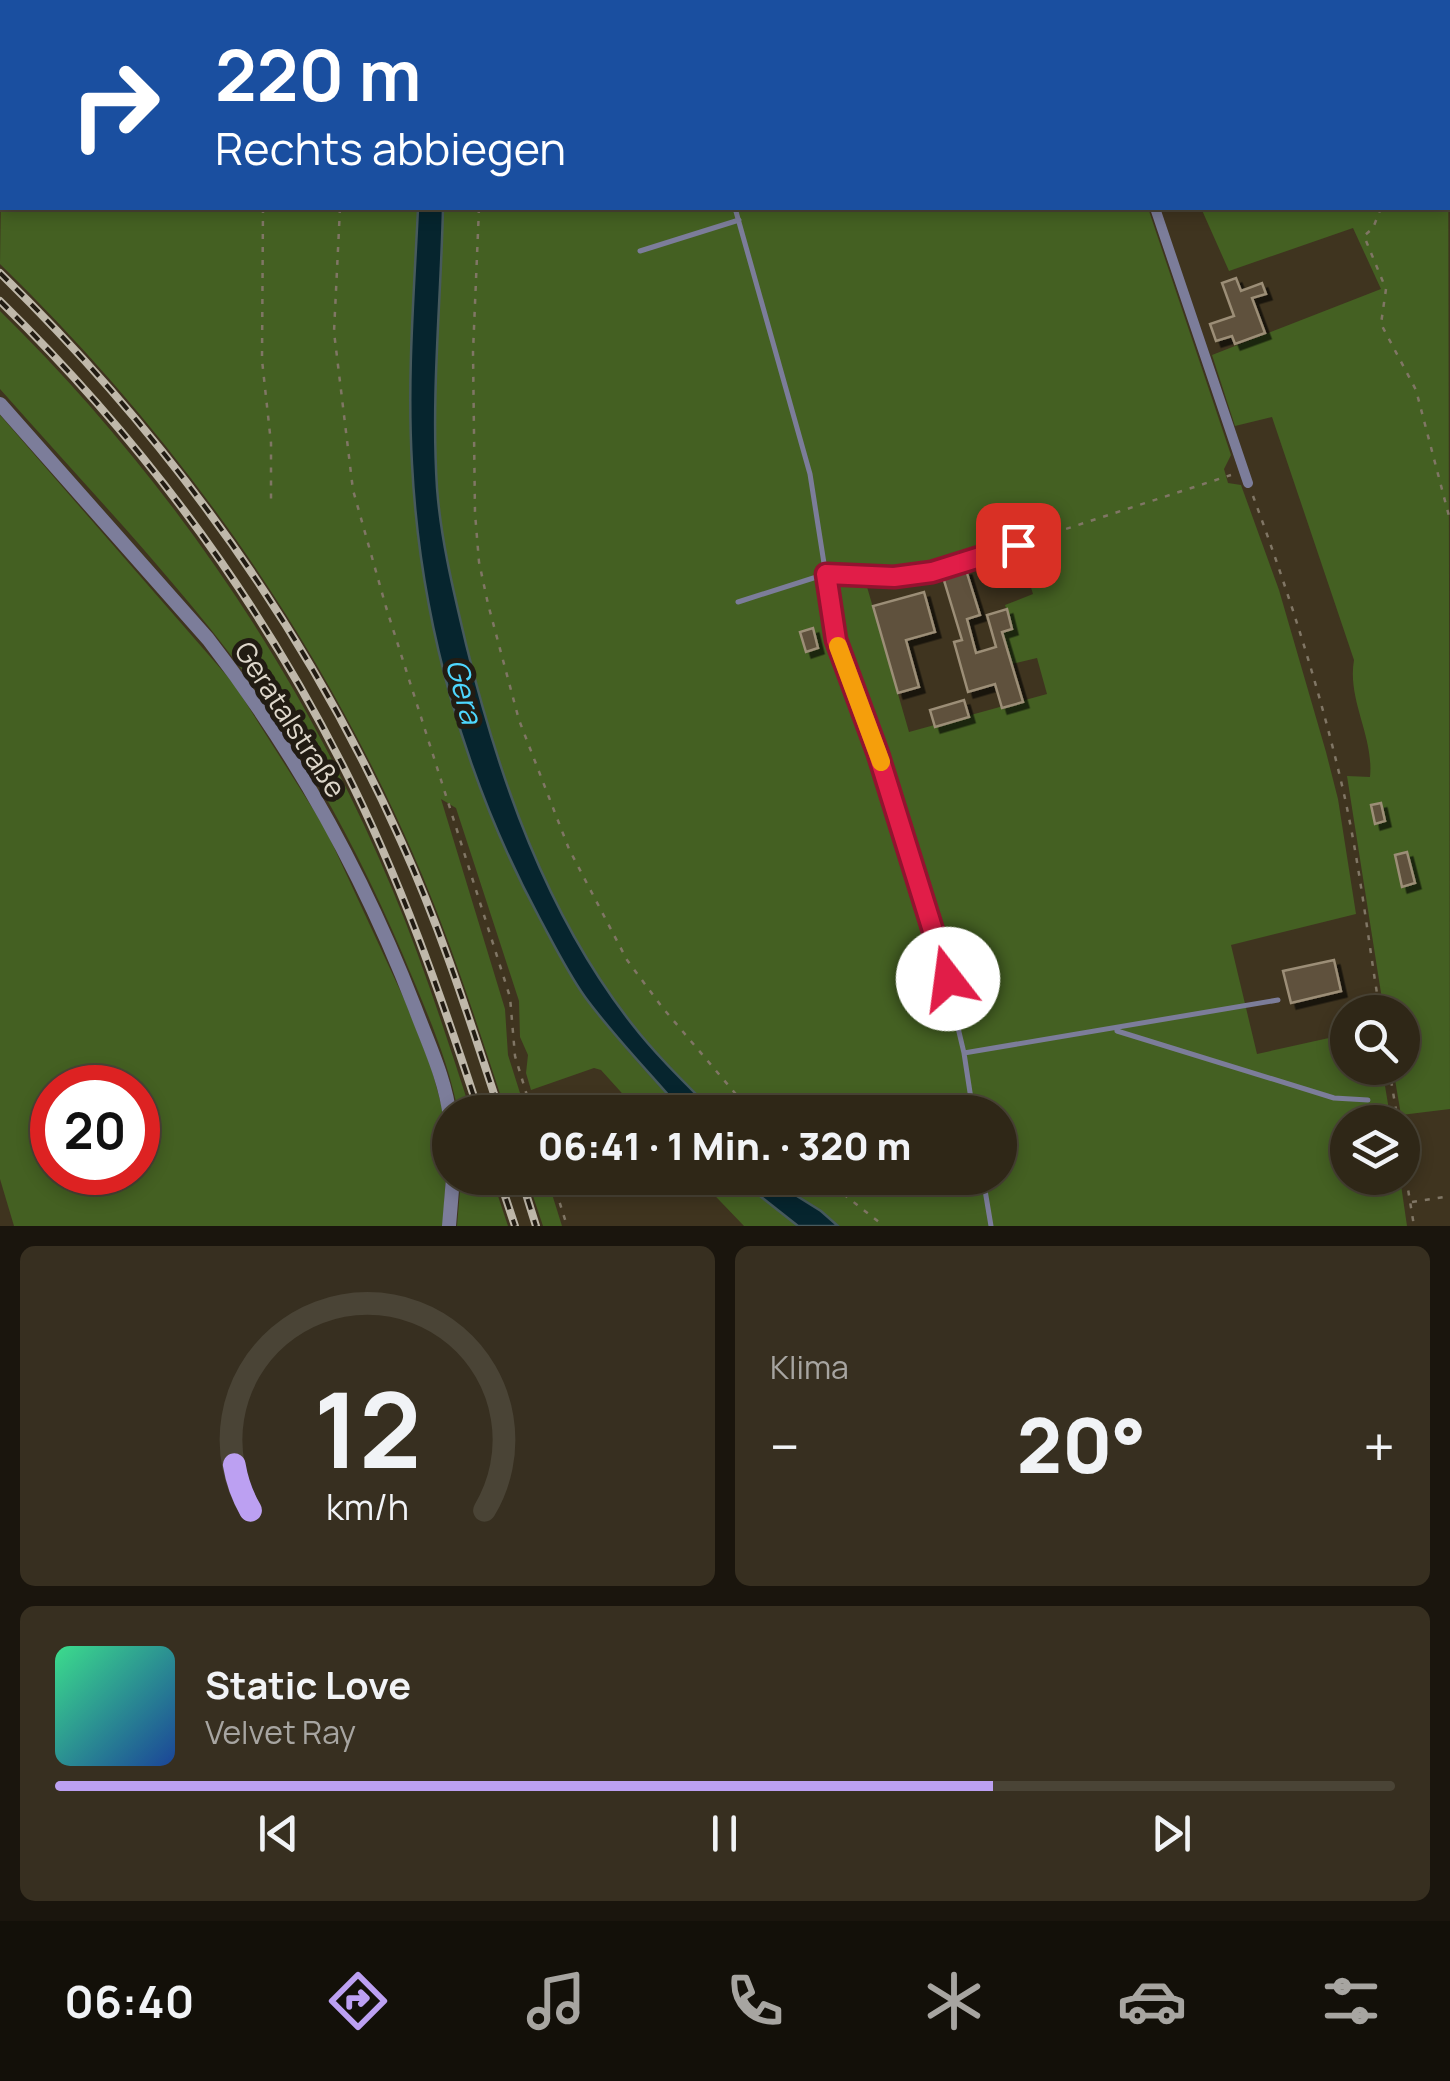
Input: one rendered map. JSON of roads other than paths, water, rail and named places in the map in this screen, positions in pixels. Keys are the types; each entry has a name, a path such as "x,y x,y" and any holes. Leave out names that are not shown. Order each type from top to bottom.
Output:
{"street":[{"path":"1156,210 1248,483"},
{"name":"Geratalstraße","path":"0,404 208,639 298,770 378,918 437,1065 444,1095"},
{"path":"449,1226 451,1195"}],"lane":[{"path":"736,210 810,474 836,640 878,754 936,935 970,1095"},
{"path":"640,252 739,220"},
{"path":"738,602 826,574 894,577 932,572 1018,545"},
{"path":"964,1053 1278,1000"},
{"path":"1112,1030 1334,1098 1368,1100"},
{"path":"985,1195 990,1226"}],"water":[{"name":"Gera","path":"418,210 443,210 436,383 437,488 453,586 479,694 529,843 574,937 632,1024 697,1095 668,1095 585,997 513,866 489,811 436,641 417,523 410,400"},
{"path":"759,1195 795,1195 838,1226 798,1226"}],"railway":[{"path":"0,273 62,336 175,468 276,610 363,762 416,874 494,1095"},
{"path":"0,301 147,463 273,641 344,768 383,852 473,1095"},
{"path":"505,1195 515,1226"},
{"path":"526,1195 536,1226"}]}
